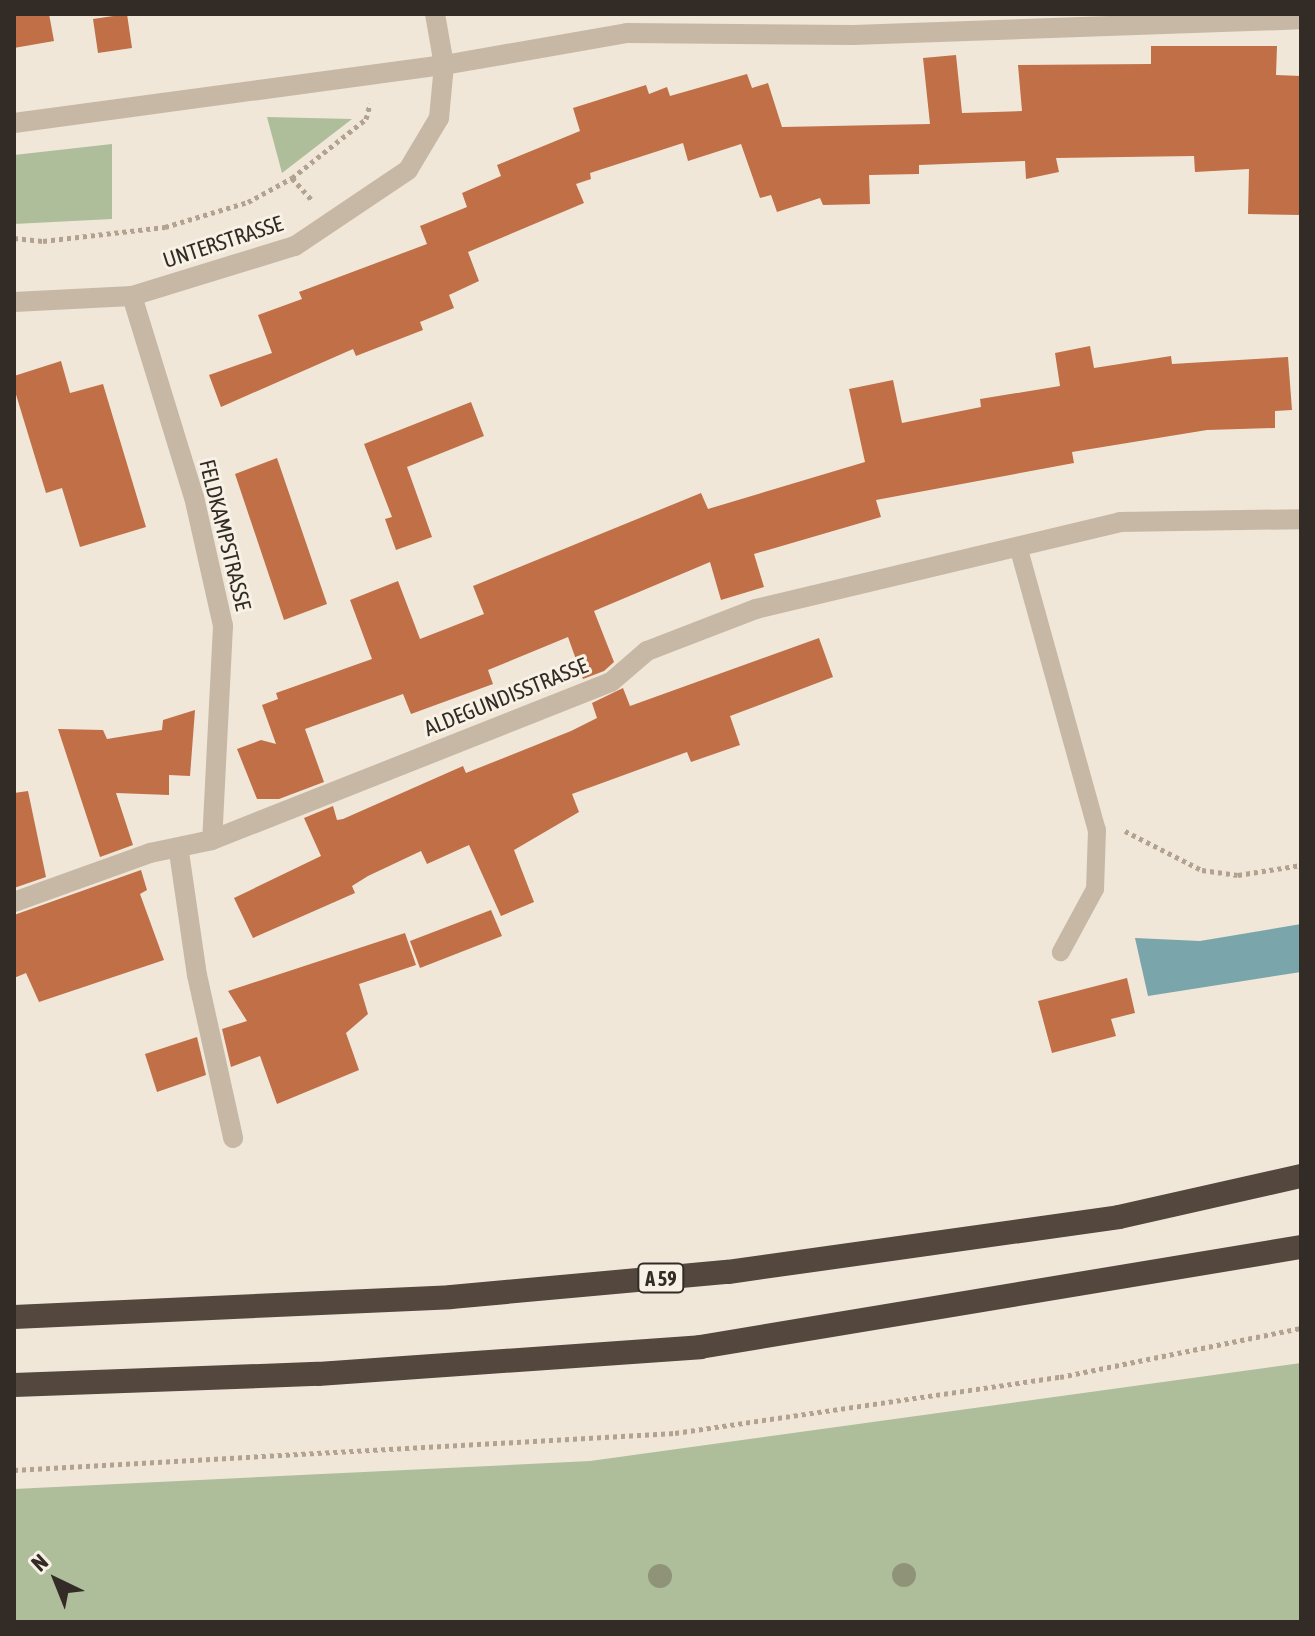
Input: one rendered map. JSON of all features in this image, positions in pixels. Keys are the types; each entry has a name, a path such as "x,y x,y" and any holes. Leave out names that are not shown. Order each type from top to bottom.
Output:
{"highway":[{"name":"A 59","path":"14,1317 451,1297 728,1272 1119,1217 1301,1176"},
{"path":"14,1385 318,1374 700,1347 1301,1247"}],"street":[{"name":"UNTERSTRASSE","path":"14,302 132,296 295,246 408,170 439,118 444,65 435,14"},
{"path":"14,123 444,65 627,33 853,35 1301,19"},
{"name":"FELDKAMPSTRASSE","path":"132,296 194,497 223,626 212,840"},
{"name":"ALDEGUNDISSTRASSE","path":"14,902 150,853 179,852 212,840 611,682 647,651 756,609 1120,522 1301,519"},
{"path":"179,852 197,975 233,1138"}],"lane":[{"path":"1018,546 1097,830 1095,889 1061,952"}],"path":[{"path":"14,238 43,241 165,227 248,202 292,178 366,119 377,74"},
{"path":"1097,830 1119,827 1202,870 1238,875 1301,865"},
{"path":"14,1470 675,1433 1060,1377 1301,1328"}],"green space":[{"path":"267,117 352,119 282,173"},
{"path":"112,144 112,219 14,224 14,155"},
{"path":"1301,1363 1301,1622 14,1622 14,1489 590,1461"}],"water":[{"path":"1301,924 1301,972 1148,996 1135,938 1200,941"}],"building":[{"path":"14,14 49,14 54,41 14,48"},
{"path":"127,14 132,48 98,53 93,19"},
{"path":"1151,46 1277,46 1276,75 1301,76 1301,215 1248,214 1249,169 1195,172 1194,156 1056,158 1059,172 1026,179 1025,161 919,165 919,174 869,175 870,204 823,205 820,198 777,212 771,195 760,198 741,144 688,161 683,143 590,173 591,179 576,184 584,203 468,252 479,281 449,295 454,308 420,322 423,330 356,356 353,349 221,407 209,375 272,353 258,315 302,299 299,292 427,244 420,226 467,207 462,193 501,176 497,165 580,131 573,108 646,85 649,94 667,87 670,96 747,74 752,88 768,83 782,127 930,124 923,58 956,55 962,113 1022,111 1018,65 1151,64"},
{"path":"1090,346 1094,368 1171,356 1172,364 1288,357 1292,410 1275,411 1275,428 1207,430 1072,452 1074,463 876,500 881,517 754,554 764,587 721,600 710,562 594,611 614,662 604,671 583,679 568,637 488,670 493,684 411,714 403,694 305,729 324,782 279,799 257,799 237,749 261,740 276,744 262,705 278,699 276,693 372,659 350,600 398,581 420,639 484,614 473,586 701,493 708,509 865,462 849,389 893,380 902,423 981,407 980,399 1060,386 1055,353"},
{"path":"61,361 70,393 103,384 146,527 80,547 62,488 46,493 14,388 14,376"},
{"path":"471,402 484,436 407,467 432,537 396,550 385,519 392,517 364,444"},
{"path":"277,458 327,604 284,620 235,474"},
{"path":"819,638 833,677 730,716 740,745 691,762 687,752 572,794 579,812 514,850 534,902 501,916 469,845 427,864 421,851 352,886 355,893 253,938 234,898 321,856 304,818 333,806 337,820 343,819 463,766 466,773 571,731 597,718 592,703 623,688 630,706"},
{"path":"195,710 190,776 169,775 169,795 116,793 133,845 100,857 58,729 103,730 107,739 162,730 163,720"},
{"path":"28,791 46,877 14,888 14,793"},
{"path":"141,870 147,890 140,894 164,960 39,1002 26,973 14,978 14,915"},
{"path":"491,910 502,936 420,968 410,941"},
{"path":"405,933 416,965 359,984 368,1014 346,1033 359,1070 277,1104 260,1056 231,1067 222,1029 247,1021 228,991"},
{"path":"1127,978 1135,1013 1111,1019 1116,1036 1052,1053 1038,1001"},
{"path":"197,1037 206,1075 157,1092 145,1054"}]}
